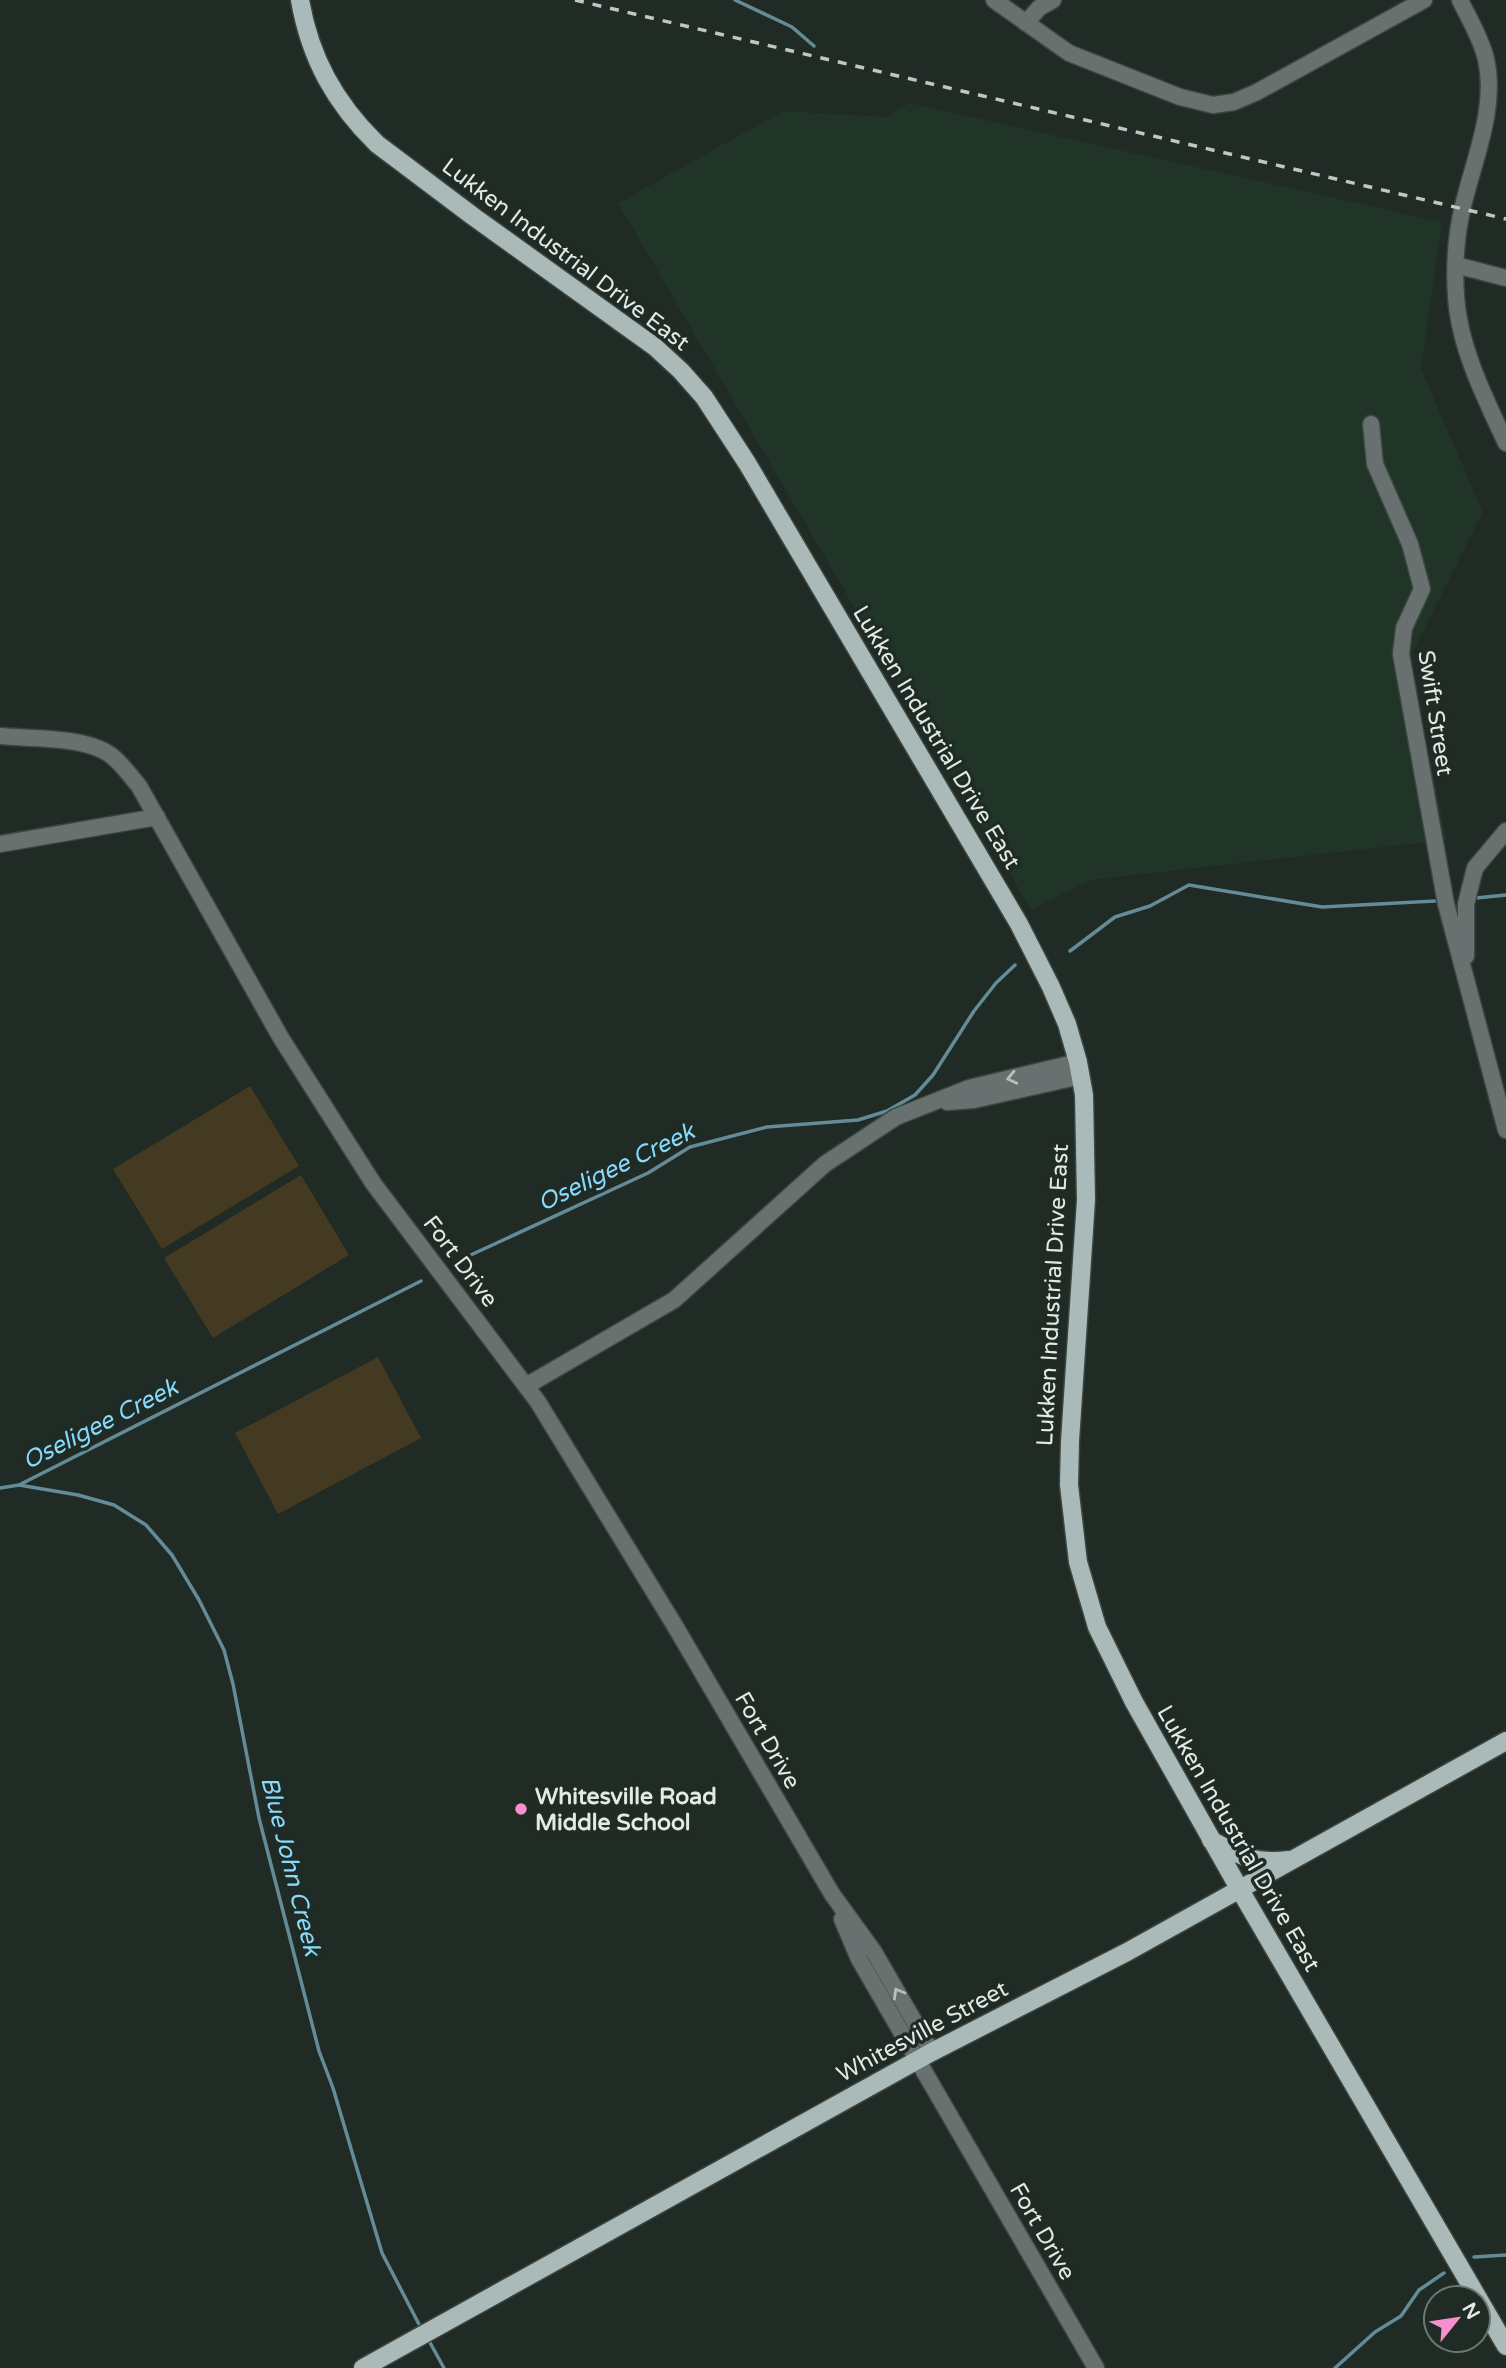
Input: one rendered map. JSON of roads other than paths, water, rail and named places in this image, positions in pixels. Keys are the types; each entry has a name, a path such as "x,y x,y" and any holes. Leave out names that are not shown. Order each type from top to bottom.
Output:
{"main road":[{"name":"Lukken Industrial Drive East","path":"299,0 308,40 322,72 340,103 362,130 474,217 655,347 704,397 747,463 999,888 1060,1005 1080,1069 1084,1095 1086,1200 1069,1463 1070,1507 1083,1584 1097,1627 1134,1702 1211,1840 1506,2346"},
{"name":"Whitesville Street","path":"363,2368 925,2056 1127,1952 1506,1741"},
{"path":"1211,1840 1238,1856 1261,1862 1296,1859"}],"street":[{"path":"994,0 1069,53 1180,97 1213,105 1234,102 1257,92 1424,0"},
{"path":"1026,23 1038,8 1053,0"},
{"path":"1460,0 1486,60 1489,91 1487,116 1462,208 1456,265 1456,298 1463,335 1478,380 1506,443"},
{"path":"1456,265 1506,278"},
{"name":"Swift Street","path":"1371,424 1375,464 1410,544 1422,589 1404,628 1401,654 1446,904 1506,1130"},
{"name":"Fort Drive","path":"0,736 71,742 104,751 112,755 139,786 281,1038 373,1183 544,1412 675,1626 832,1894 859,1959 925,2056 1096,2368"},
{"path":"0,844 157,817"},
{"name":"Swift Street","path":"1465,977 1466,904 1475,868 1506,831"},
{"path":"526,1386 674,1300 825,1164 896,1117 934,1102 974,1100 1080,1069"}],"waterway":[{"path":"735,0 792,27 814,46"},
{"name":"Oseligee Creek","path":"1070,951 1115,917 1150,906 1189,885 1322,907 1435,901"},
{"name":"Oseligee Creek","path":"1476,898 1506,895"},
{"name":"Oseligee Creek","path":"462,1259 648,1173 690,1147 767,1127 858,1120 887,1111 915,1095 933,1075 974,1011 996,983 1015,965"},
{"name":"Oseligee Creek","path":"21,1484 421,1281"},
{"name":"Blue John Creek","path":"0,1488 19,1485 78,1495 114,1505 146,1525 172,1555 199,1600 224,1650 259,1818 319,2051 333,2088 382,2253 422,2330"},
{"path":"1474,2257 1506,2255"},
{"path":"1335,2368 1375,2332 1401,2316 1419,2290 1444,2273"},
{"name":"Blue John Creek","path":"428,2339 444,2368"}],"railway":[{"path":"575,0 1506,219"}],"place":[{"name":"Whitesville Road Middle School","path":"521,1809"}]}
